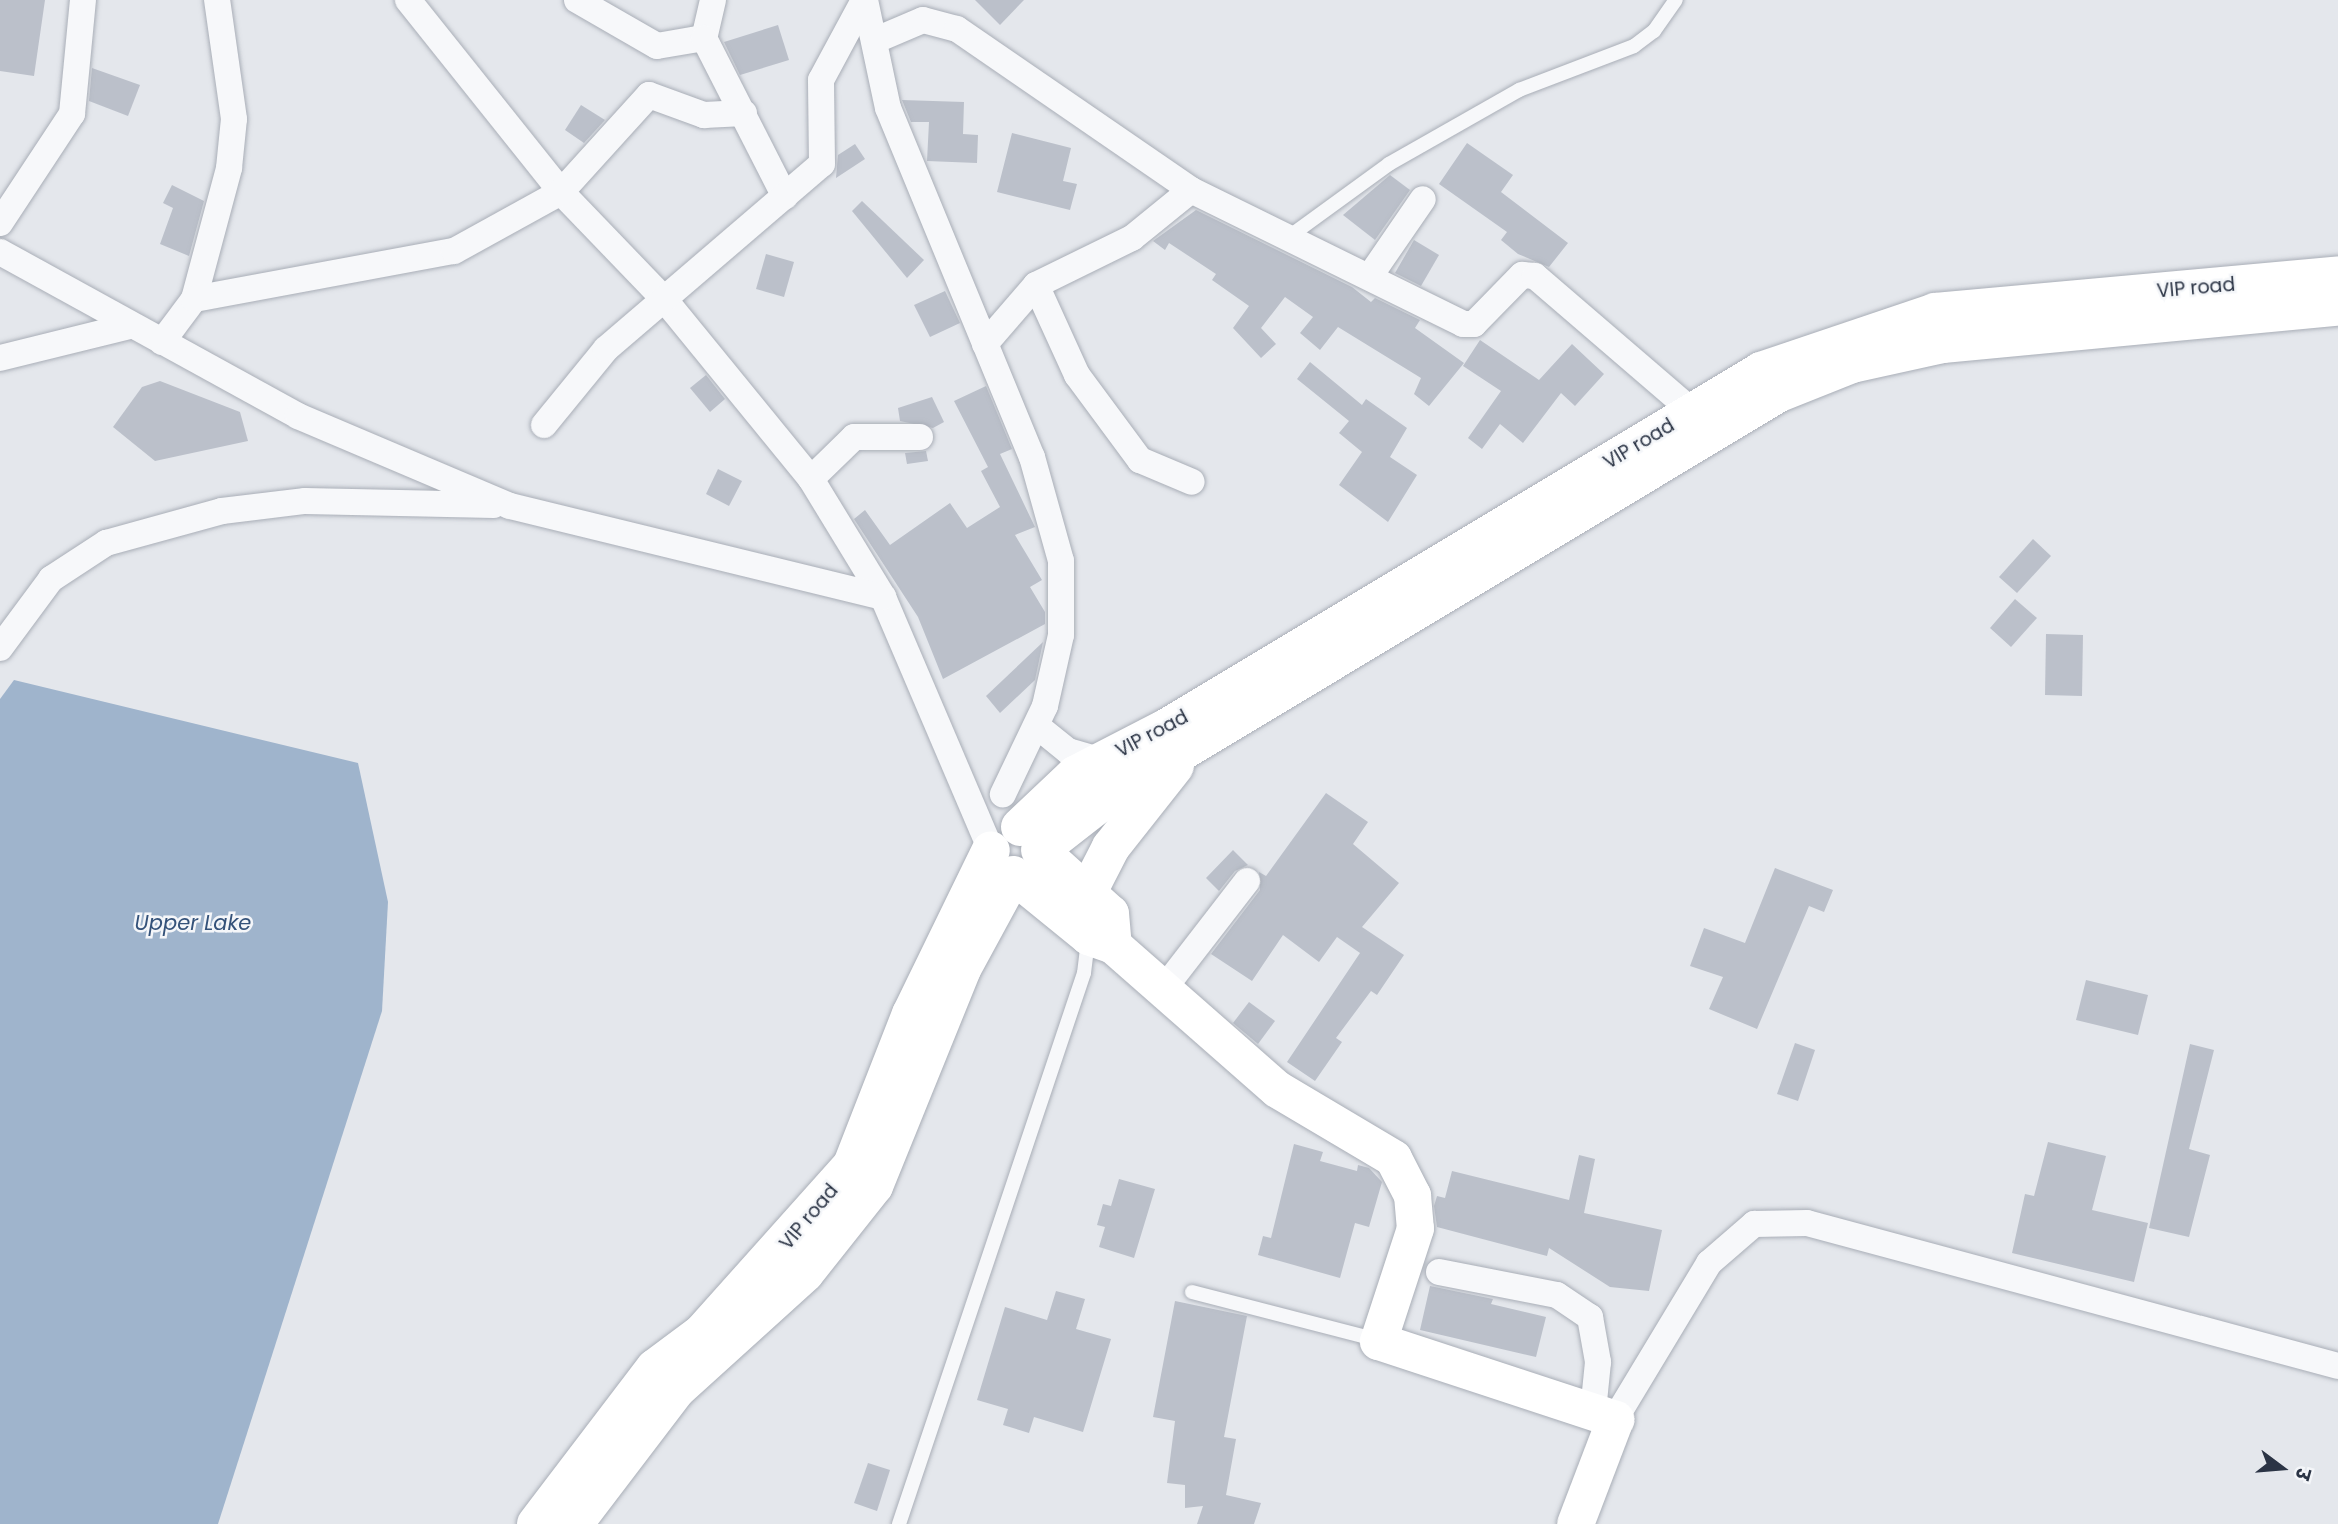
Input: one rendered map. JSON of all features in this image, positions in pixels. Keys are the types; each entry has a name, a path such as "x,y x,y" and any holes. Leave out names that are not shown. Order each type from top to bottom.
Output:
{"main road":[{"name":"VIP road","path":"536,1524 655,1368 702,1333 852,1165 911,1014 1013,839 1075,775 1166,729 1762,371 1935,312 2338,275"},
{"name":"VIP road","path":"574,1524 676,1390 805,1272 874,1186 1013,839 1077,816 1185,754 1779,393 1828,373 1943,344 2338,307"},
{"path":"1089,890 1111,847 1185,754"}],"street":[{"path":"0,223 72,114 83,0"},
{"path":"162,342 194,299 229,168 234,118 217,0"},
{"path":"408,0 562,192 665,300 811,479 883,597 952,762 1013,839 1100,940 1277,1089 1394,1158 1412,1195 1415,1228 1378,1340 1604,1415"},
{"path":"577,0 657,46 704,38"},
{"path":"713,0 704,38 785,197"},
{"path":"864,0 876,40 888,108 1032,457 1061,561 1061,635 1037,726 1013,839"},
{"path":"544,425 606,349 822,164 821,80 864,0"},
{"path":"876,40 923,20 957,29 1191,190 1468,325 1522,275 1535,276 1693,412"},
{"path":"194,299 454,251 562,192 649,95 705,116 744,113"},
{"path":"985,344 1036,285 1132,238 1191,190"},
{"path":"1370,276 1423,199"},
{"path":"0,252 129,326 298,416 510,506 883,597"},
{"path":"1036,285 1077,375 1140,460 1192,482"},
{"path":"0,358 129,326"},
{"path":"811,479 854,438 920,437"},
{"path":"0,648 51,579 106,542 222,511 306,500 510,506"},
{"path":"1037,726 1068,751 1102,761"},
{"path":"952,762 1013,839 1089,890 1110,913 1100,940"},
{"path":"1162,991 1247,881"},
{"path":"1604,1415 1709,1263 1754,1224 1807,1223 2338,1366"},
{"path":"1439,1272 1558,1295 1590,1317 1604,1415 1581,1523"}],"lane":[{"path":"1290,236 1389,164 1519,90 1634,46 1654,31 1676,0"},
{"path":"899,1524 1084,973 1100,940"},
{"path":"1192,1292 1378,1340"}],"water":[{"name":"Upper Lake","path":"14,680 358,763 388,902 382,1011 218,1524 0,1524 0,699"}],"building":[{"path":"0,0 45,0 34,76 0,71"},
{"path":"975,0 1024,0 1000,25"},
{"path":"778,25 789,60 740,75 724,42"},
{"path":"92,68 140,85 128,116 89,101"},
{"path":"902,100 964,102 963,134 978,135 977,163 927,161 929,122 911,122"},
{"path":"581,105 605,120 584,143 565,130"},
{"path":"1012,133 1071,148 1063,181 1077,184 1070,210 997,192"},
{"path":"1467,143 1513,175 1501,192 1568,243 1549,267 1518,254 1501,240 1507,232 1439,184"},
{"path":"855,144 865,159 836,178 838,155"},
{"path":"1390,175 1410,190 1375,240 1343,215"},
{"path":"172,185 204,201 189,256 160,244 173,208 163,203"},
{"path":"862,201 924,260 907,278 852,211"},
{"path":"1196,210 1352,287 1371,302 1375,298 1420,320 1415,328 1464,363 1429,406 1414,394 1421,378 1338,327 1320,350 1300,333 1313,317 1285,297 1261,328 1276,344 1261,358 1233,328 1249,306 1212,280 1216,274 1169,243 1165,250 1153,241"},
{"path":"1414,240 1439,255 1421,286 1395,273"},
{"path":"766,254 794,262 784,297 756,289"},
{"path":"945,291 960,323 930,337 914,305"},
{"path":"1480,340 1539,380 1572,344 1604,374 1575,406 1561,393 1523,443 1500,424 1482,449 1468,438 1501,391 1463,366"},
{"path":"1310,362 1362,405 1366,399 1407,428 1390,457 1417,475 1388,522 1339,485 1362,452 1339,433 1349,421 1297,379"},
{"path":"706,375 725,399 710,412 690,388"},
{"path":"160,381 240,412 248,441 155,461 113,427 142,387"},
{"path":"986,386 1012,449 1000,454 1035,527 1015,535 1042,580 1030,587 1045,612 1045,624 943,679 918,617 854,519 865,510 890,545 950,503 967,528 1000,507 981,471 988,467 954,401"},
{"path":"932,397 944,422 933,428 900,421 898,408"},
{"path":"926,451 928,461 907,464 905,453"},
{"path":"718,469 742,481 729,506 706,494"},
{"path":"2033,539 2051,556 2017,593 1999,577"},
{"path":"2015,599 2037,618 2011,647 1990,628"},
{"path":"2046,634 2083,635 2082,696 2045,695"},
{"path":"1043,642 1035,680 1000,713 986,696"},
{"path":"1326,793 1368,822 1353,844 1399,883 1362,927 1404,955 1377,995 1371,991 1336,1038 1342,1042 1315,1081 1287,1062 1360,953 1337,937 1319,962 1283,935 1252,981 1211,954 1260,890 1259,872 1266,876"},
{"path":"1233,850 1248,865 1235,871 1219,891 1206,878"},
{"path":"1775,868 1833,890 1824,912 1809,906 1757,1029 1709,1009 1723,977 1690,966 1704,928 1745,943"},
{"path":"2086,980 2148,995 2138,1035 2076,1020"},
{"path":"1249,1002 1275,1021 1258,1044 1233,1023"},
{"path":"1795,1043 1815,1050 1798,1101 1777,1094"},
{"path":"2190,1044 2214,1050 2189,1149 2210,1155 2189,1237 2149,1228"},
{"path":"2048,1142 2106,1156 2092,1210 2148,1223 2134,1282 2012,1253 2025,1194 2034,1196"},
{"path":"1294,1144 1323,1152 1320,1161 1357,1171 1358,1165 1369,1168 1382,1182 1369,1227 1355,1223 1340,1278 1258,1255 1263,1236 1271,1238"},
{"path":"1579,1155 1595,1159 1584,1213 1662,1230 1649,1291 1610,1287 1549,1248 1547,1256 1437,1227 1434,1206 1437,1196 1445,1198 1452,1171 1569,1200"},
{"path":"1119,1179 1155,1189 1134,1258 1099,1247 1105,1227 1097,1225 1103,1204 1111,1206"},
{"path":"1430,1286 1493,1299 1491,1304 1546,1317 1536,1357 1420,1330"},
{"path":"1056,1291 1085,1299 1076,1329 1111,1339 1083,1432 1034,1417 1029,1433 1003,1425 1008,1409 977,1400 1005,1307 1047,1320"},
{"path":"1175,1301 1247,1316 1224,1437 1236,1439 1226,1495 1261,1503 1254,1524 1197,1524 1203,1506 1185,1508 1185,1485 1167,1483 1175,1421 1153,1417"},
{"path":"868,1463 890,1470 877,1511 854,1503"}]}
